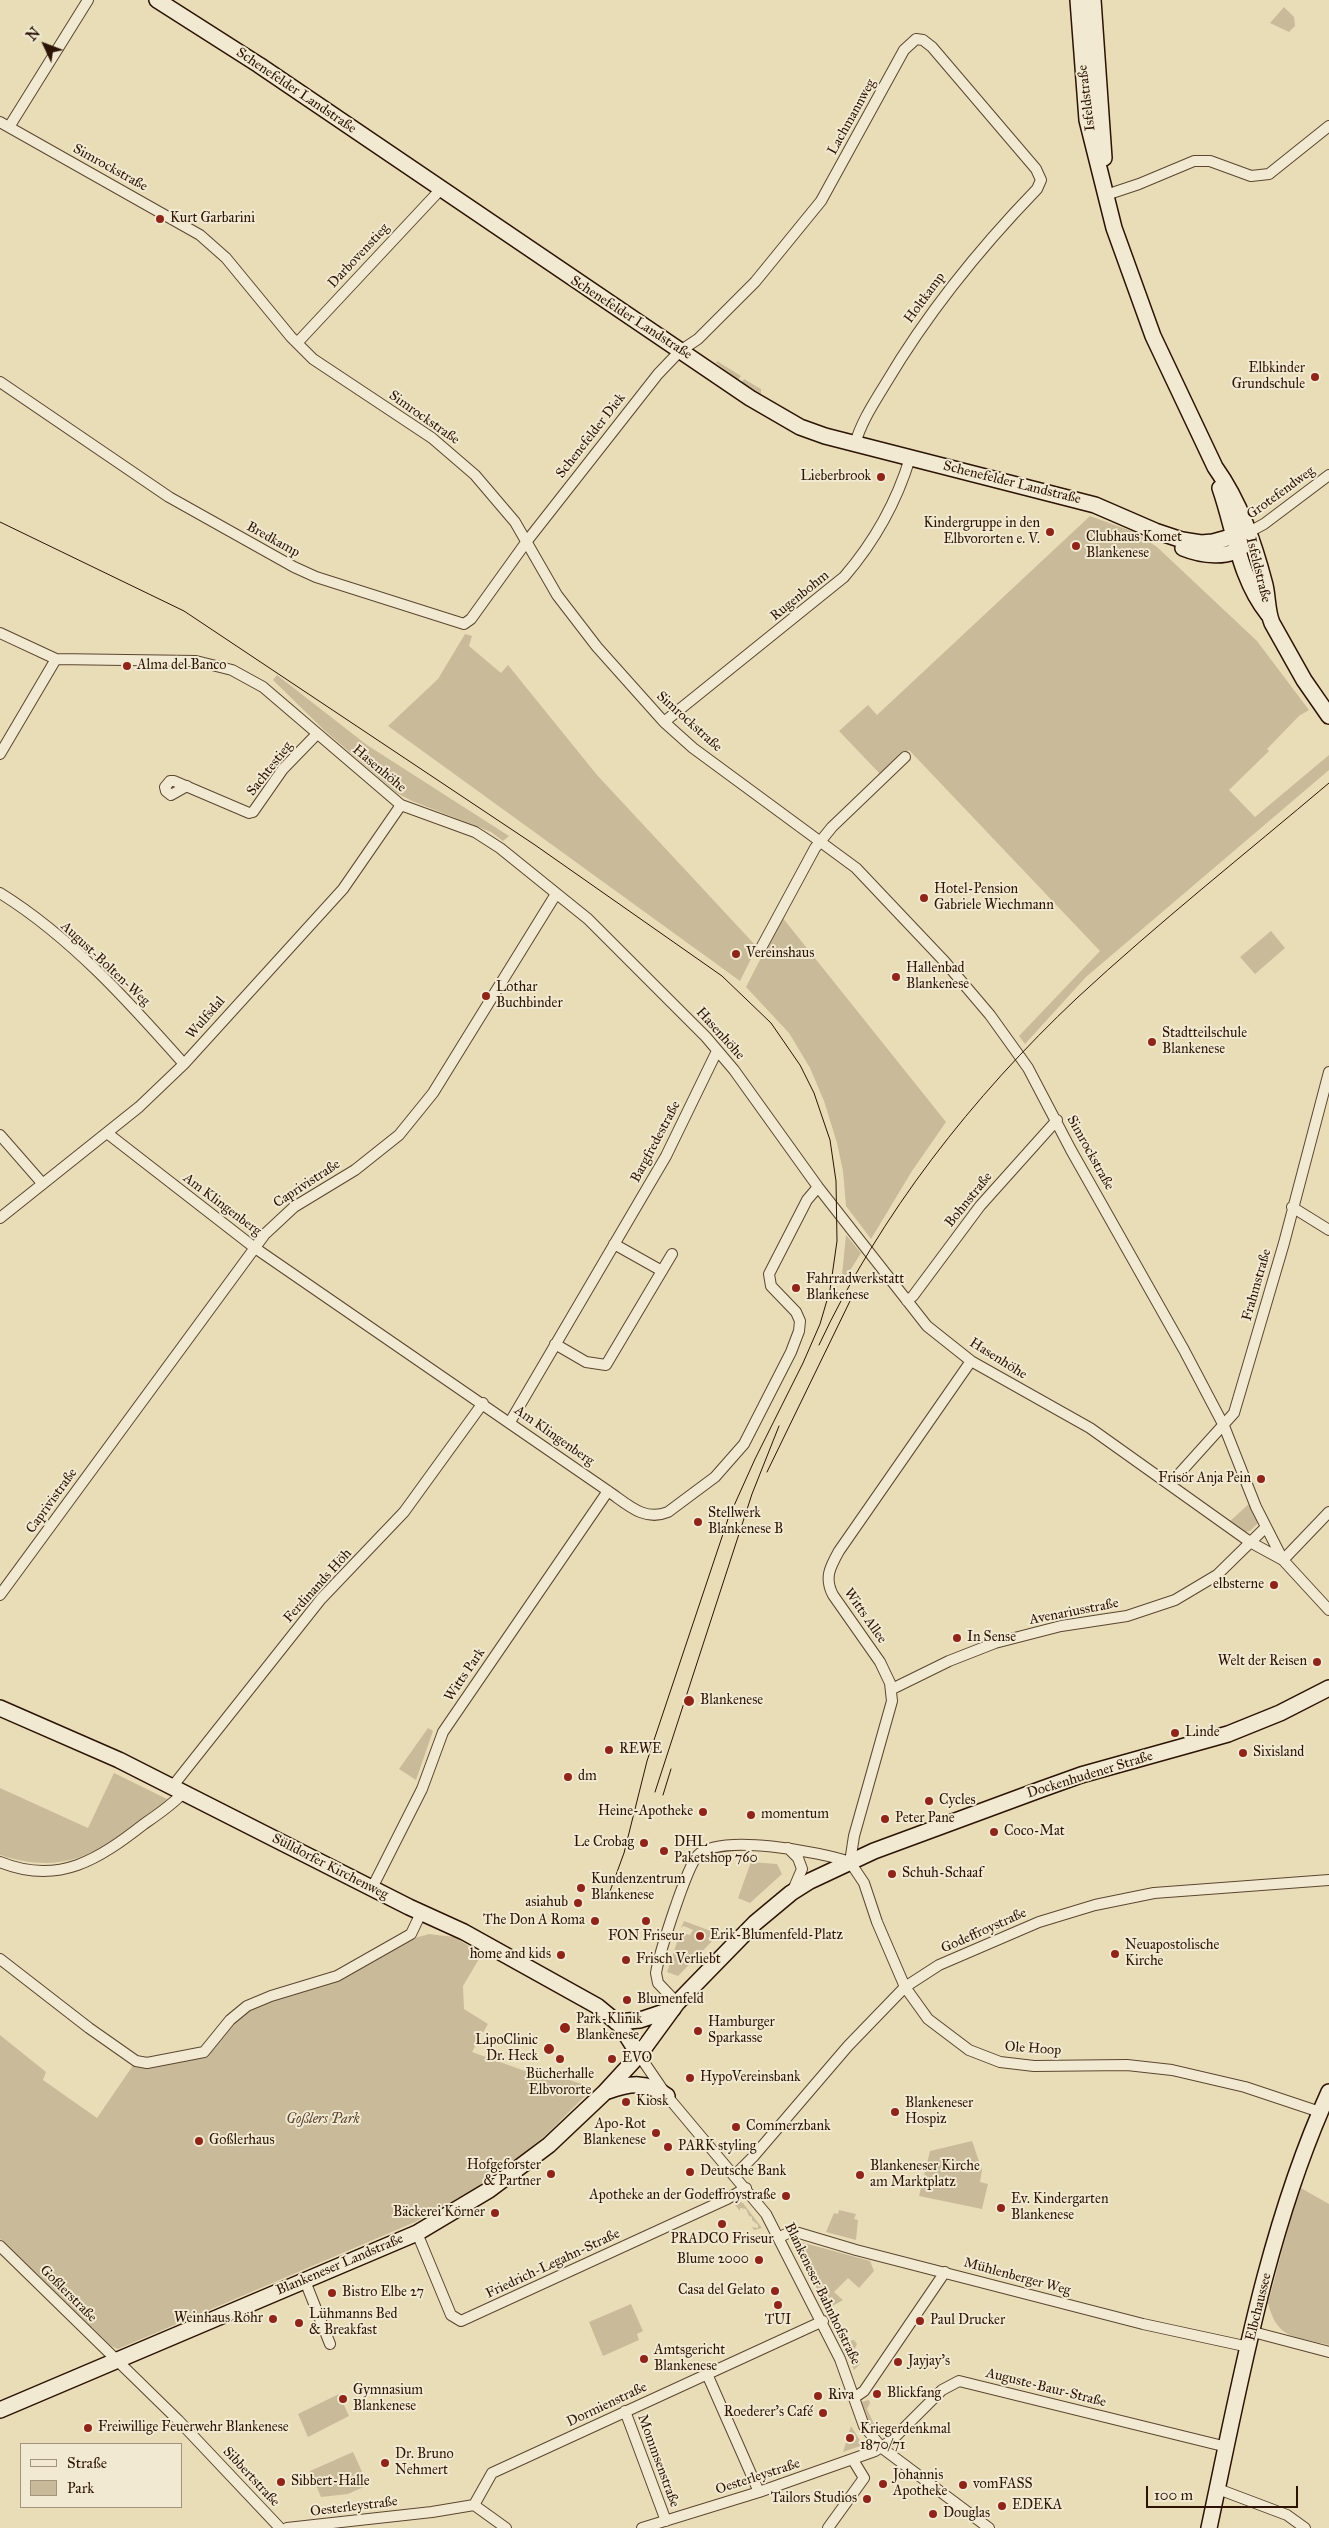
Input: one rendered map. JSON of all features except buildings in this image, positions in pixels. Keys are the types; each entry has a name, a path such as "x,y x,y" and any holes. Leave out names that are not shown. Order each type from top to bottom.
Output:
{"main road":[{"name":"Schenefelder Landstraße","path":"157,0 258,65 750,398 800,427 855,444 1095,505 1155,531 1179,546 1199,553 1217,554 1240,539"},
{"name":"Isfeldstraße","path":"1078,0 1087,120 1114,228 1153,336 1215,467 1240,510 1240,539 1252,591 1268,614"},
{"name":"Isfeldstraße","path":"1093,0 1106,194"},
{"name":"Isfeldstraße","path":"1240,539 1267,592 1268,614"},
{"path":"1268,614 1279,638 1329,716"},
{"name":"Dockenhudener Straße","path":"850,1862 986,1808 1082,1775 1228,1734 1280,1713 1329,1688"},
{"name":"Sülldorfer Kirchenweg","path":"0,1708 119,1760 421,1913 464,1932 597,2006 616,2022 639,2055"},
{"path":"639,2055 675,2006 755,1923 791,1893 850,1862"},
{"path":"616,2022 640,2020 675,2006"},
{"name":"Blankeneser Landstraße","path":"0,2410 417,2233 453,2213 520,2168 604,2092 639,2055"},
{"path":"604,2092 636,2084 653,2087 666,2096"},
{"name":"Elbchaussee","path":"1209,2528 1251,2340 1284,2215 1320,2112 1329,2092"}],"street":[{"path":"5,125 88,0"},
{"name":"Lachmannweg","path":"680,350 698,339 755,282 821,201 904,50 916,39 923,40 938,54 1036,169 1041,180 1040,184"},
{"name":"Simrockstraße","path":"5,125 186,226 209,242 226,258 297,343 313,359 432,438 455,457 496,500 527,541 557,595 597,646 664,722 693,748 856,868 971,992 1028,1068 1057,1120 1068,1146 1083,1168 1224,1426 1239,1466 1283,1560"},
{"path":"1106,194 1139,184 1194,161 1210,160 1246,175 1263,176 1281,166 1329,126"},
{"name":"Holtkamp","path":"855,444 865,417 902,356 938,303 980,250 1040,184"},
{"name":"Darbovenstieg","path":"297,343 441,189"},
{"name":"Schenefelder Diek","path":"527,541 658,374 680,350"},
{"name":"Bredkamp","path":"0,382 170,497 294,567 316,577 458,624 464,624 471,619 527,541"},
{"name":"Rugenbohm","path":"664,722 844,577 866,551 886,520 899,492 910,458"},
{"name":"Grotefendweg","path":"1240,539 1264,524 1329,475"},
{"name":"Hasenhöhe","path":"0,632 56,659 196,660 216,665 248,678 401,805 475,832 500,848 588,919 706,1037 734,1070 818,1187 927,1326 970,1361 1090,1428 1250,1542 1283,1560 1329,1610"},
{"path":"0,754 56,659"},
{"name":"Sachtestieg","path":"187,786 249,813 254,812 284,769 317,734"},
{"path":"761,948 820,841 906,757"},
{"name":"Wulfsdal","path":"0,1218 139,1106 184,1064 343,889 401,805"},
{"name":"August-Bolten-Weg","path":"0,893 68,945 122,995 184,1064"},
{"name":"Caprivistraße","path":"0,1595 277,1221 294,1207 355,1170 399,1135 433,1094 556,894"},
{"name":"Bargfredestraße","path":"510,1422 669,1151 717,1051"},
{"name":"Frahmstraße","path":"1170,1484 1234,1413 1329,1072"},
{"name":"Bohnstraße","path":"907,1301 913,1296 980,1206 1057,1120"},
{"name":"Am Klingenberg","path":"107,1132 256,1248 608,1491 643,1514 660,1516 714,1477 748,1438 792,1352 800,1326 796,1312 771,1286 769,1274 807,1200 818,1187"},
{"path":"0,1135 42,1183"},
{"path":"1292,1207 1329,1230"},
{"path":"614,1244 662,1271"},
{"path":"555,1344 586,1362 606,1365 672,1254"},
{"name":"Witts Allee","path":"850,1862 854,1836 891,1712 892,1689 880,1662 833,1595 828,1585 828,1574 839,1551 970,1361"},
{"name":"Ferdinands Höh","path":"178,1790 320,1599 404,1512 482,1403"},
{"name":"Witts Park","path":"372,1888 422,1789 443,1732 608,1491"},
{"path":"1283,1560 1329,1512"},
{"path":"1250,1542 1266,1527"},
{"name":"Avenariusstraße","path":"892,1689 949,1661 995,1643 1061,1626 1127,1616 1175,1600 1217,1575 1250,1542"},
{"path":"0,1862 10,1866 43,1871 63,1869 81,1864 110,1850 178,1790"},
{"path":"675,2006 658,1983 656,1973 686,1874 699,1854 714,1846 788,1848 817,1852 850,1862"},
{"path":"788,1848 798,1858 802,1869 799,1880 791,1893"},
{"name":"Ole Hoop","path":"850,1862 864,1883 877,1922 905,1987 928,2019 969,2050 1000,2062 1034,2066 1127,2065 1172,2070 1245,2087 1320,2112"},
{"name":"Godeffroystraße","path":"735,2174 753,2157 848,2046 905,1987 939,1965 1038,1922 1095,1905 1154,1893 1329,1880"},
{"path":"0,1959 89,2028 136,2061 147,2063 204,2052 230,2020 247,2006 271,1996 337,1976 411,1934 421,1913"},
{"name":"Blankeneser Bahnhofstraße","path":"639,2055 666,2096 735,2174 766,2214 780,2237 823,2321 840,2359 864,2426 882,2448 989,2528"},
{"name":"Friedrich-Legahn-Straße","path":"417,2233 451,2315 461,2321 727,2200 746,2188"},
{"name":"Mühlenberger Weg","path":"780,2237 790,2232 799,2232 1143,2324 1329,2352"},
{"name":"Goßlerstraße","path":"0,2246 116,2361"},
{"path":"854,2398 864,2391 945,2272"},
{"path":"305,2281 330,2344"},
{"name":"Dormienstraße","path":"474,2505 492,2473 823,2321"},
{"name":"Sibbertstraße","path":"116,2361 178,2420 280,2528"},
{"path":"707,2374 759,2492"},
{"name":"Auguste-Baur-Straße","path":"882,2448 942,2390 959,2381 1226,2447"},
{"name":"Mommsenstraße","path":"625,2411 666,2521"},
{"name":"Oesterleystraße","path":"642,2528 759,2492 853,2460 882,2448"},
{"path":"830,2527 864,2478 853,2460"},
{"path":"1218,2489 1287,2515 1305,2528"},
{"path":"474,2505 506,2528"},
{"name":"Oesterleystraße","path":"287,2528 320,2526 474,2505"}],"green space":[{"path":"1284,7 1294,17 1295,26 1289,32 1270,23"},
{"path":"717,361 741,376 738,380 716,363"},
{"path":"744,379 761,389 761,397 741,383"},
{"path":"1090,516 1134,532 1157,547 1257,641 1309,710 1299,716 1267,749 1269,751 1229,790 1255,817 1329,755 1329,770 1086,977 1025,1044 1019,1036 1100,951 909,750 881,775 839,731 868,705 877,715"},
{"path":"465,634 472,636 469,646 501,673 508,665 597,775 757,947 740,981 388,726 438,679"},
{"path":"277,675 367,745 509,836 503,841 491,832 412,801 397,793 324,730 273,680"},
{"path":"782,917 946,1122 912,1171 871,1239 846,1206 843,1171 837,1143 824,1101 810,1068 789,1033 746,987"},
{"path":"1271,931 1285,948 1255,974 1240,957"},
{"path":"846,1235 861,1253 841,1285"},
{"path":"1250,1503 1259,1522 1250,1531 1245,1532 1230,1521"},
{"path":"428,1728 433,1731 416,1780 399,1769"},
{"path":"114,1773 169,1800 110,1842 91,1853 72,1860 50,1863 27,1862 0,1855 0,1788 88,1828"},
{"path":"751,1862 777,1864 782,1874 750,1903 738,1898"},
{"path":"684,1921 719,1934 678,1976 667,1972 680,1933 690,1935 693,1930 684,1926 681,1928"},
{"name":"Goßlers Park","path":"429,1934 454,1937 482,1954 463,1986 464,2009 488,2024 472,2052 525,2071 567,2079 593,2088 546,2135 490,2180 415,2222 118,2349 111,2346 0,2239 0,2035 46,2072 43,2080 97,2118 136,2061 204,2052 247,2011 273,1999 335,1981 411,1939"},
{"path":"972,2141 982,2170 980,2182 988,2184 982,2209 919,2196 930,2151"},
{"path":"1299,2187 1329,2204 1329,2345 1290,2335 1277,2324 1268,2303"},
{"path":"740,2202 743,2203 762,2228 754,2230 752,2227 758,2228 758,2225 749,2216 746,2209 740,2208 740,2211 735,2205"},
{"path":"839,2210 856,2214 854,2219 858,2220 856,2240 826,2232 834,2213 838,2214"},
{"path":"797,2241 870,2261 874,2271 859,2288 848,2278 834,2292 843,2300 827,2309 794,2245"},
{"path":"631,2304 643,2331 637,2334 639,2340 603,2356 589,2322"},
{"path":"841,2324 850,2341 854,2340 857,2344 854,2350 860,2364 854,2370 835,2325"},
{"path":"339,2394 349,2416 308,2437 298,2414"},
{"path":"869,2400 870,2403 867,2409 875,2426 879,2425 883,2428 882,2433 879,2435 873,2430 861,2402"},
{"path":"851,2426 863,2445 843,2452"},
{"path":"353,2452 368,2485 348,2494 321,2497 310,2471"}],"tram line":[{"path":"0,522 184,611 535,845 722,976 771,1023 800,1065 814,1093 830,1140 836,1181 837,1241 830,1290 820,1324 803,1363 755,1459 728,1519 647,1761 624,1853 609,1894"},
{"path":"819,1345 843,1296 870,1249 900,1203 932,1159 1001,1075 1077,998 1108,970 1329,783"},
{"path":"767,1472 851,1299"},
{"path":"655,1792 752,1494 779,1426"},
{"path":"663,1795 671,1769"}],"place":[{"name":"Kurt Garbarini","path":"160,219"},
{"name":"Elbkinder Grundschule","path":"1315,377"},
{"name":"Lieberbrook","path":"881,477"},
{"name":"Kindergruppe in den Elbvororten e. V.","path":"1050,532"},
{"name":"Clubhaus Komet Blankenese","path":"1076,546"},
{"name":"Alma del Banco","path":"127,666"},
{"name":"Hotel-Pension Gabriele Wiechmann","path":"924,898"},
{"name":"Vereinshaus","path":"736,954"},
{"name":"Hallenbad Blankenese","path":"896,977"},
{"name":"Lothar Buchbinder","path":"486,996"},
{"name":"Stadtteilschule Blankenese","path":"1152,1042"},
{"name":"Fahrradwerkstatt Blankenese","path":"796,1288"},
{"name":"Frisör Anja Pein","path":"1261,1479"},
{"name":"Stellwerk Blankenese B","path":"698,1522"},
{"name":"elbsterne","path":"1274,1585"},
{"name":"In Sense","path":"957,1638"},
{"name":"Welt der Reisen","path":"1317,1662"},
{"name":"Blankenese","path":"689,1701"},
{"name":"Linde","path":"1175,1733"},
{"name":"REWE","path":"609,1750"},
{"name":"Sixisland","path":"1243,1753"},
{"name":"dm","path":"568,1777"},
{"name":"Cycles","path":"929,1801"},
{"name":"Heine-Apotheke","path":"703,1812"},
{"name":"momentum","path":"751,1815"},
{"name":"Peter Pane","path":"885,1819"},
{"name":"Coco-Mat","path":"994,1832"},
{"name":"Le Crobag","path":"644,1843"},
{"name":"DHL Paketshop 760","path":"664,1851"},
{"name":"Schuh-Schaaf","path":"892,1874"},
{"name":"Kundenzentrum Blankenese","path":"581,1888"},
{"name":"asiahub","path":"578,1903"},
{"name":"The Don A Roma","path":"595,1921"},
{"name":"FON Friseur","path":"646,1921"},
{"name":"Erik-Blumenfeld-Platz","path":"700,1936"},
{"name":"Neuapostolische Kirche","path":"1115,1954"},
{"name":"home and kids","path":"561,1955"},
{"name":"Frisch Verliebt","path":"626,1960"},
{"name":"Blumenfeld","path":"627,2000"},
{"name":"Park-Klinik Blankenese","path":"565,2028"},
{"name":"Hamburger Sparkasse","path":"698,2031"},
{"name":"LipoClinic Dr. Heck","path":"549,2049"},
{"name":"Bücherhalle Elbvororte","path":"560,2059"},
{"name":"EVO","path":"612,2059"},
{"name":"HypoVereinsbank","path":"690,2078"},
{"name":"Kiosk","path":"626,2102"},
{"name":"Blankeneser Hospiz","path":"895,2112"},
{"name":"Commerzbank","path":"736,2127"},
{"name":"Apo-Rot Blankenese","path":"656,2133"},
{"name":"Goßlerhaus","path":"199,2141"},
{"name":"PARK styling","path":"668,2147"},
{"name":"Deutsche Bank","path":"690,2172"},
{"name":"Hofgeforster & Partner","path":"551,2174"},
{"name":"Blankeneser Kirche am Marktplatz","path":"860,2175"},
{"name":"Apotheke an der Godeffroystraße","path":"786,2196"},
{"name":"Ev. Kindergarten Blankenese","path":"1001,2208"},
{"name":"Bäckerei Körner","path":"495,2213"},
{"name":"PRADCO Friseur","path":"722,2224"},
{"name":"Blume 2000","path":"759,2260"},
{"name":"Casa del Gelato","path":"775,2291"},
{"name":"Bistro Elbe 27","path":"332,2293"},
{"name":"TUI","path":"778,2305"},
{"name":"Weinhaus Röhr","path":"273,2319"},
{"name":"Paul Drucker","path":"920,2321"},
{"name":"Lühmanns Bed & Breakfast","path":"299,2323"},
{"name":"Amtsgericht Blankenese","path":"644,2359"},
{"name":"Jayjay's","path":"898,2362"},
{"name":"Blickfang","path":"877,2394"},
{"name":"Riva","path":"818,2396"},
{"name":"Gymnasium Blankenese","path":"343,2399"},
{"name":"Roederer's Café","path":"823,2413"},
{"name":"Freiwillige Feuerwehr Blankenese","path":"88,2428"},
{"name":"Kriegerdenkmal 1870/71","path":"850,2438"},
{"name":"Dr. Bruno Nehmert","path":"385,2463"},
{"name":"Sibbert-Halle","path":"281,2482"},
{"name":"Johannis Apotheke","path":"883,2484"},
{"name":"vomFASS","path":"963,2485"},
{"name":"Tailors Studios","path":"867,2499"},
{"name":"EDEKA","path":"1002,2506"},
{"name":"Douglas","path":"933,2514"}]}
